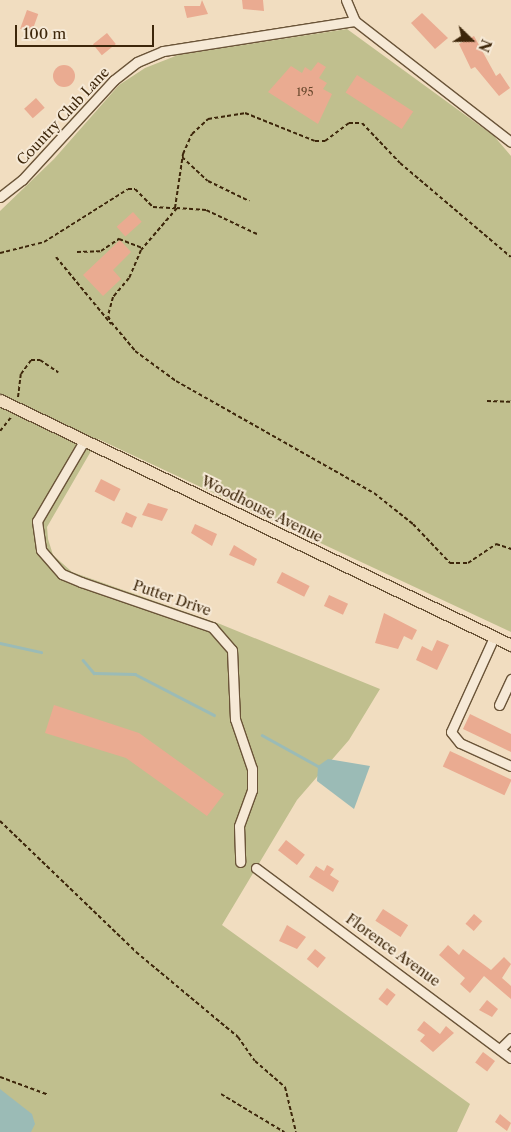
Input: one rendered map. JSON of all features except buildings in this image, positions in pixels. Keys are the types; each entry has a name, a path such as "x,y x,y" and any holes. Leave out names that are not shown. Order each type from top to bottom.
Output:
{"main road":[{"name":"Woodhouse Avenue","path":"0,400 511,645"}],"street":[{"path":"346,0 355,21 511,142"},
{"name":"Country Club Lane","path":"0,197 22,180 114,80 144,59 163,51 355,21"},
{"name":"Putter Drive","path":"84,440 37,521 41,550 49,563 75,579 212,627 232,650 235,719 252,769 252,790 239,826 240,862"},
{"path":"494,637 451,732 460,743 511,766"},
{"path":"499,705 511,679"},
{"name":"Florence Avenue","path":"256,868 501,1048 511,1058"},
{"path":"501,1048 511,1038"}],"path":[{"path":"117,330 108,316 109,307 143,248 177,208 182,157 198,126 218,116 255,114 320,142 359,122 374,132 400,163 511,258"},
{"path":"182,157 208,181 249,201"},
{"path":"0,253 44,242 128,189 136,189 159,210 177,208 206,210 257,234"},
{"path":"77,252 101,251 118,239 143,248"},
{"path":"56,257 135,351 176,381 374,493 413,524 450,563 468,564 496,544 511,549"},
{"path":"0,431 15,407 27,362 40,360 58,372"},
{"path":"487,401 511,402"},
{"path":"0,821 136,952 238,1037 255,1061 285,1087 296,1132"},
{"path":"0,1076 49,1095"},
{"path":"221,1094 284,1132"}],"shaded area":[{"path":"347,29 494,136 511,156 511,632 98,439 47,527 48,539 53,555 72,572 220,624 380,689 349,740 297,800 222,925 470,1104 457,1132 0,1132 0,211 54,159 119,85 145,68 178,55"}],"water":[{"path":"328,759 370,766 354,809 317,781 318,766"},
{"path":"0,1089 32,1114 35,1124 31,1132 0,1132"}],"waterway":[{"path":"0,643 41,652"},
{"path":"83,660 94,673 135,674 214,715"},
{"path":"262,735 318,766"}]}
